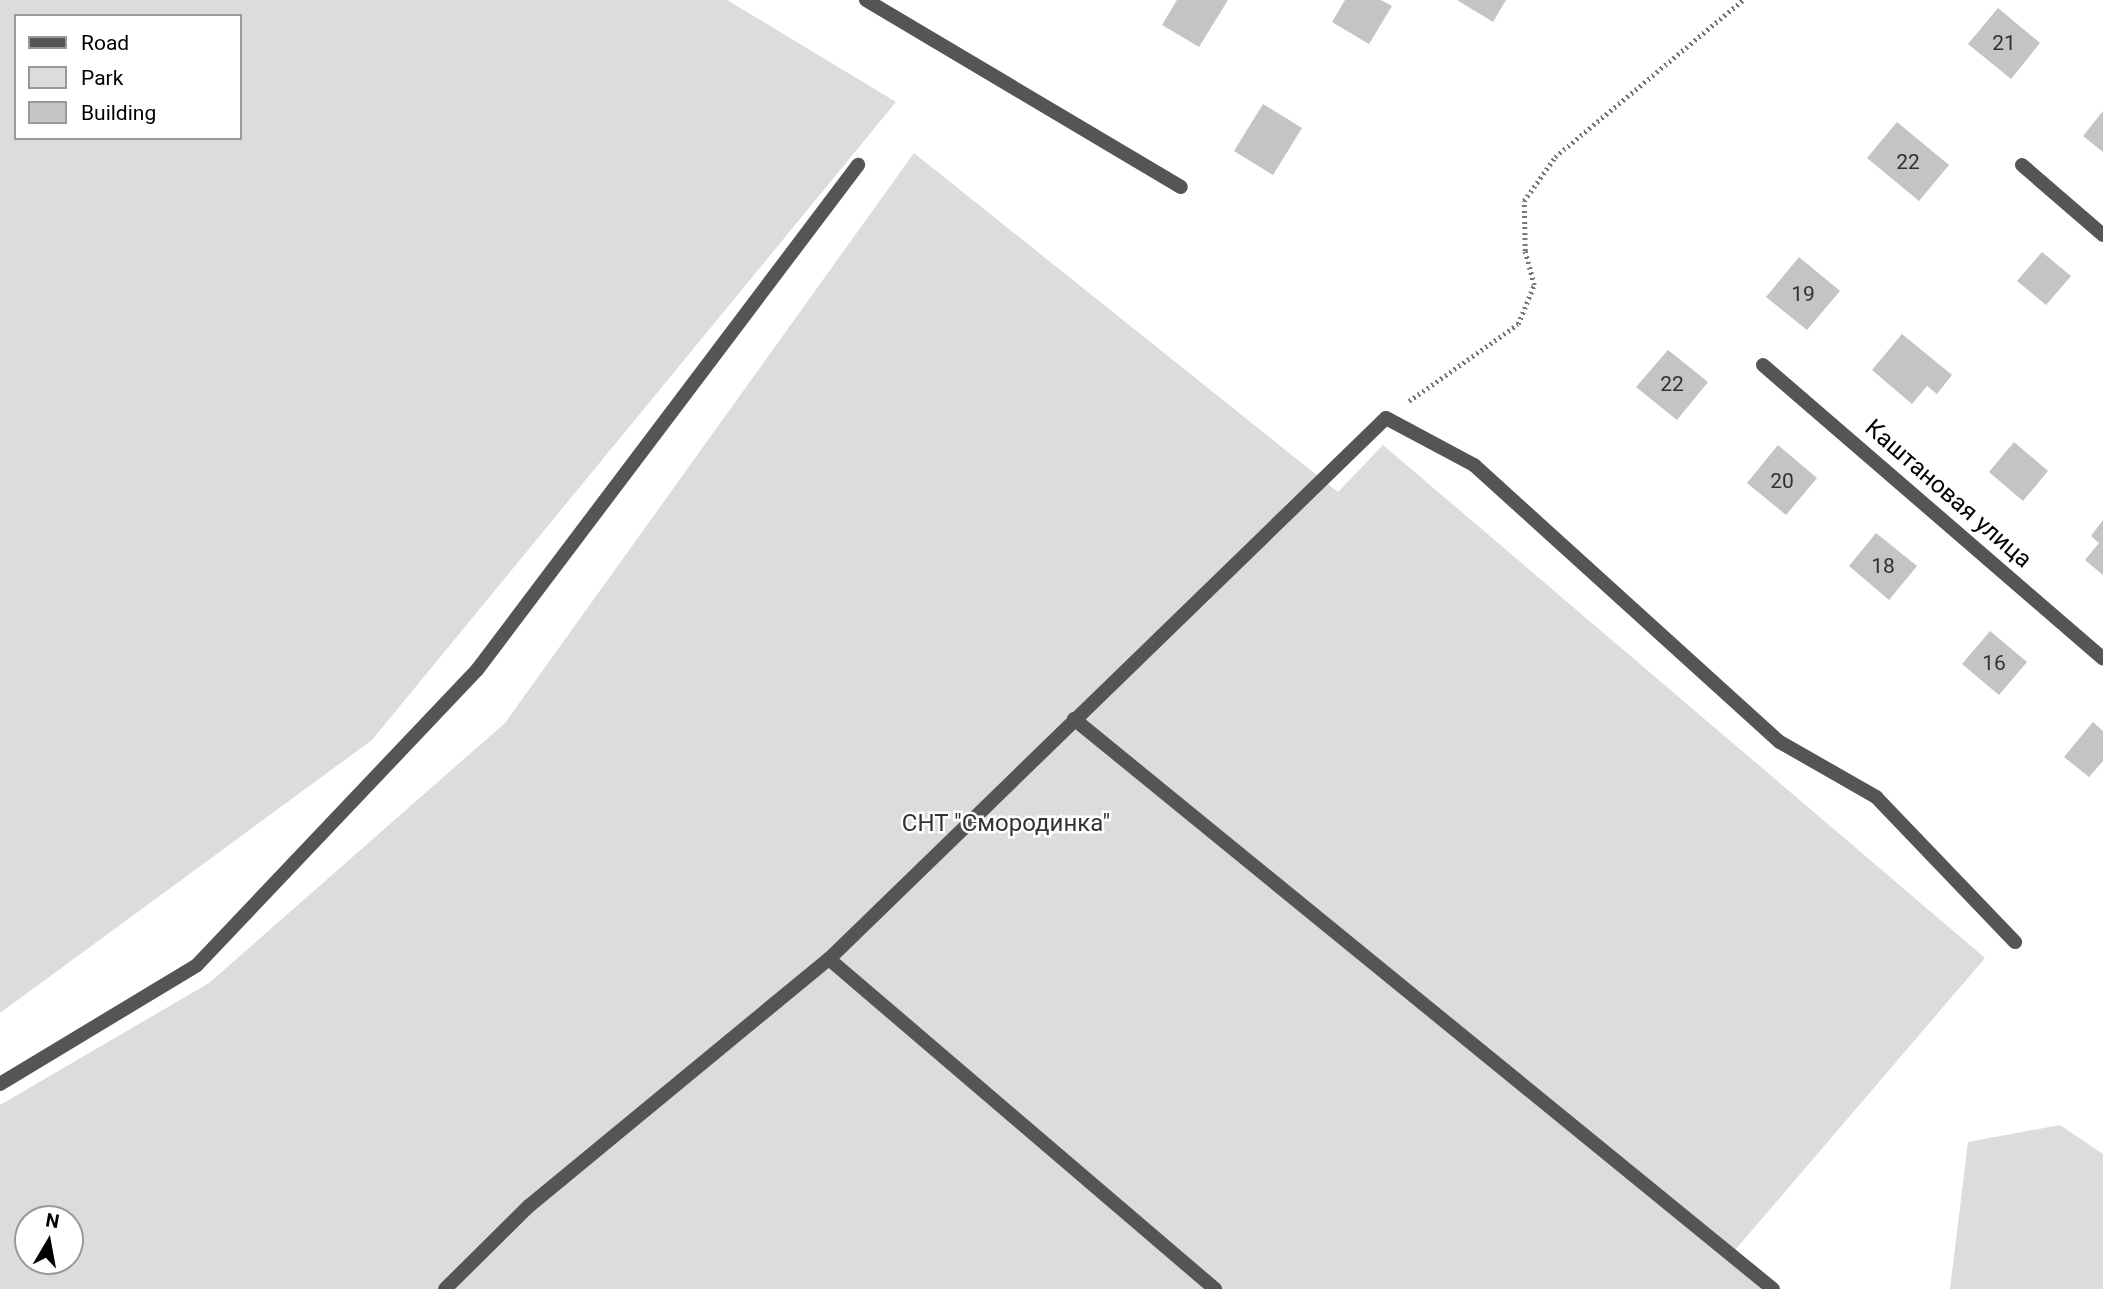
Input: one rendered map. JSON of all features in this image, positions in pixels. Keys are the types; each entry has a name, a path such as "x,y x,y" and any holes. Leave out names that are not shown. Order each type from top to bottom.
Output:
{"street":[{"path":"866,0 1181,187"},
{"path":"0,1084 197,965 477,670 858,165"},
{"path":"2022,165 2103,235"},
{"name":"Каштановая улица","path":"1763,365 2103,657"},
{"path":"445,1289 529,1206 829,959 1386,418 1474,465 1780,742 1876,797 2015,942"},
{"path":"1074,719 1773,1289"},
{"path":"829,959 1215,1289"}],"path":[{"path":"1386,418 1518,324 1534,285 1525,251 1524,201 1555,157 1743,0"}],"green space":[{"path":"0,0 727,0 896,102 372,740 0,1013"},
{"name":"СНТ \"Смородинка\"","path":"914,153 1338,492 1383,445 1985,958 1730,1256 1775,1289 0,1289 0,1105 209,983 505,723"},
{"path":"2060,1125 2103,1154 2103,1289 1950,1289 1968,1142"}],"building":[{"path":"1177,0 1228,0 1199,47 1162,25"},
{"path":"1345,0 1381,0 1392,6 1369,44 1332,22"},
{"path":"1457,0 1506,0 1493,22"},
{"path":"1998,8 2040,43 2011,79 1968,44"},
{"path":"1263,104 1302,128 1273,175 1234,151"},
{"path":"2103,111 2103,152 2083,136"},
{"path":"1897,122 1949,165 1919,201 1867,158"},
{"path":"2042,252 2071,276 2046,305 2017,281"},
{"path":"1799,257 1840,291 1807,330 1766,297"},
{"path":"1902,334 1952,375 1937,394 1927,386 1912,404 1872,370"},
{"path":"1668,350 1708,382 1677,420 1636,387"},
{"path":"2014,442 2048,471 2023,501 1989,472"},
{"path":"1778,445 1817,478 1786,515 1747,483"},
{"path":"2103,520 2103,575 2085,560 2099,543 2091,536"},
{"path":"1876,533 1917,566 1889,600 1849,566"},
{"path":"1990,631 2027,662 1999,695 1962,664"},
{"path":"2093,722 2103,731 2103,761 2089,777 2064,757"}]}
